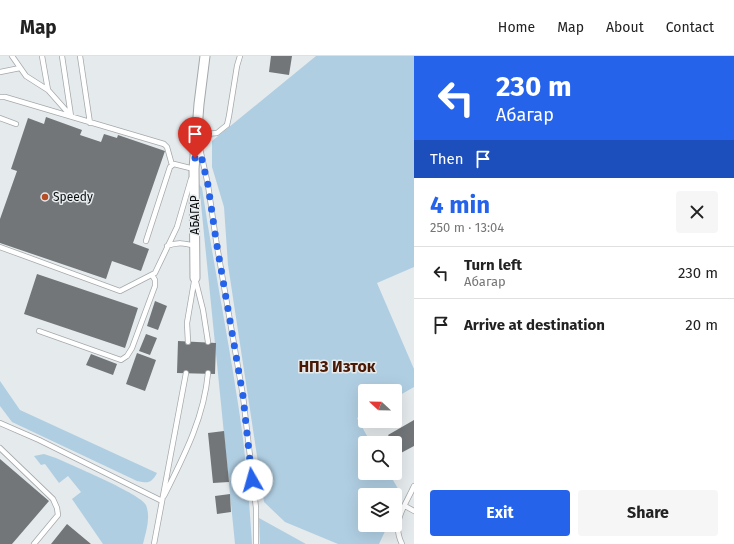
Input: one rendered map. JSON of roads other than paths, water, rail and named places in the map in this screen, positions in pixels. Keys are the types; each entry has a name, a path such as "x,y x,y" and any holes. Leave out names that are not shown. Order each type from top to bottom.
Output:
{"street":[{"name":"АБАГАР","path":"195,278 194,169 196,134 205,56"}],"lane":[{"path":"12,56 26,76 48,90 72,116"},
{"path":"42,56 48,90"},
{"path":"62,56 72,116"},
{"path":"80,56 90,123"},
{"path":"240,56 227,125 217,133 196,134 208,185 243,396 256,508 256,544"},
{"path":"0,72 20,68"},
{"path":"0,97 5,97 72,116 90,123 164,144 167,147 172,165 146,241"},
{"path":"0,118 16,124"},
{"path":"0,247 120,291 155,274 177,227 194,169 174,164 172,165"},
{"path":"167,246 175,243 195,246"},
{"path":"39,331 117,360 121,360 132,348 155,286 152,275"},
{"path":"188,342 187,323 195,278"},
{"path":"195,278 203,310 208,342"},
{"path":"154,544 186,373"},
{"path":"162,501 186,452 200,416 206,392 208,374"},
{"path":"0,423 39,440 162,501"},
{"path":"0,448 53,499 57,508 58,515 34,544"},
{"path":"402,544 399,536 398,521 414,486"},
{"path":"405,506 414,511"}],"place":[{"name":"Speedy","path":"45,197"}],"district":[{"name":"НПЗ Изток","path":"337,366"}]}
